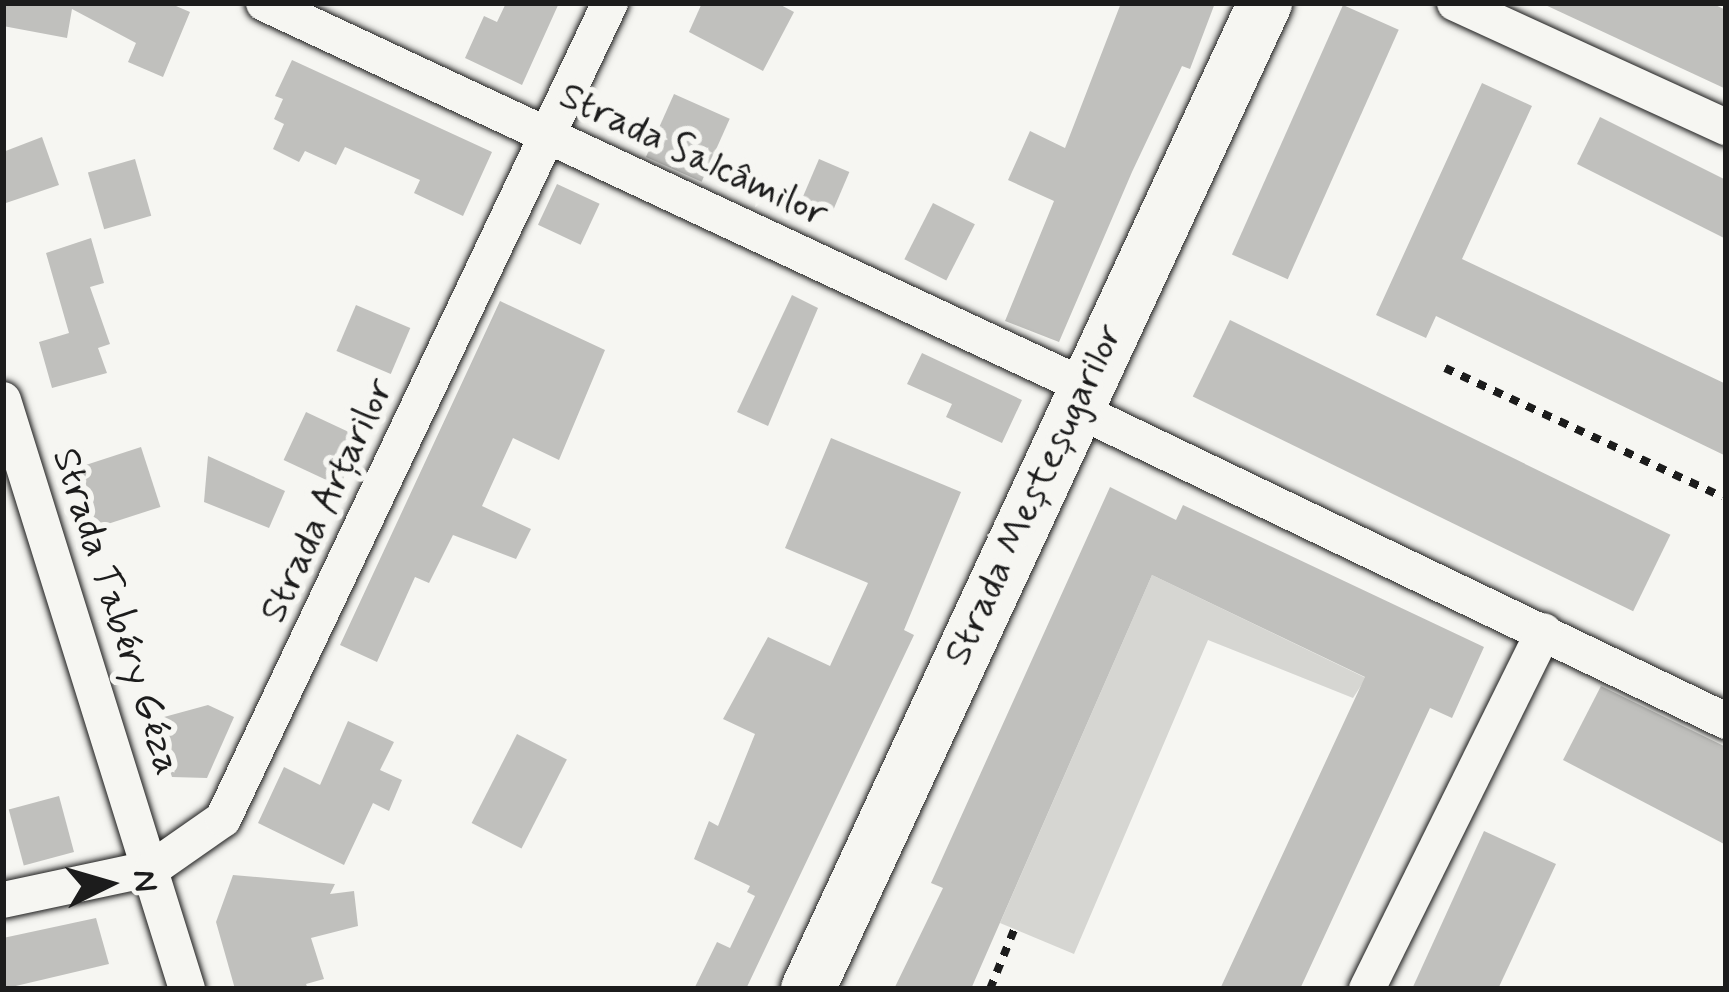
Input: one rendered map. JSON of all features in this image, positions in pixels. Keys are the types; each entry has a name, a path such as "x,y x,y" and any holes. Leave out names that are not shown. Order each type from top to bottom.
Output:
{"main road":[{"name":"Strada Meșteșugarilor","path":"808,989 1264,3"}],"street":[{"name":"Strada Salcâmilor","path":"264,3 548,134 1726,721"},
{"name":"Strada Arțarilor","path":"3,901 153,868 224,819 610,3"},
{"path":"1467,6 1726,127"},
{"name":"Strada Tabéry Géza","path":"3,400 153,868 187,989"},
{"path":"1367,989 1544,632"}],"path":[{"path":"1445,368 1723,497"},
{"path":"990,989 1015,929"}],"shaded area":[{"path":"1152,575 1366,678 1353,698 1208,640 1074,954 1000,923"}],"building":[{"path":"3,3 169,3 190,12 163,77 128,62 136,43 72,9 67,38 3,26"},
{"path":"506,3 559,3 522,85 465,58 484,16 497,22"},
{"path":"702,3 777,3 794,12 763,71 689,32"},
{"path":"1121,3 1215,3 1190,69 1182,66 1059,342 1005,321 1054,201 1008,180 1030,131 1065,148"},
{"path":"1541,3 1711,3 1726,10 1726,89"},
{"path":"1343,5 1399,30 1288,279 1232,254"},
{"path":"292,60 492,152 463,216 414,193 420,180 345,147 336,165 305,151 299,162 273,149 284,124 274,119 283,99 275,96"},
{"path":"1482,83 1532,106 1462,259 1726,384 1726,456 1436,316 1426,338 1376,315"},
{"path":"674,94 730,119 702,182 646,157"},
{"path":"1600,117 1726,180 1726,239 1577,164"},
{"path":"42,137 59,185 3,204 3,152"},
{"path":"135,159 151,216 104,229 88,173"},
{"path":"819,159 849,172 831,214 801,201"},
{"path":"557,184 600,204 581,245 538,225"},
{"path":"933,203 975,224 946,280 904,259"},
{"path":"91,238 104,283 90,287 110,344 98,348 107,373 52,388 39,342 69,333 46,253"},
{"path":"792,295 818,308 768,426 737,412"},
{"path":"500,301 605,350 559,460 513,438 482,506 531,529 516,559 453,535 429,583 415,577 377,662 340,645"},
{"path":"356,305 410,328 391,374 336,351"},
{"path":"1230,320 1670,535 1633,611 1193,396"},
{"path":"922,353 1022,400 1002,443 946,417 952,404 907,384"},
{"path":"306,412 362,438 340,486 284,460"},
{"path":"831,438 961,492 904,630 914,635 746,989 694,989 717,942 730,948 755,896 747,892 750,886 694,859 709,821 718,826 755,734 723,719 768,637 830,666 868,583 785,548"},
{"path":"141,447 160,507 97,528 77,468"},
{"path":"208,456 285,491 269,528 204,502"},
{"path":"1110,487 1176,520 1183,505 1484,647 1452,718 1430,708 1300,989 1220,989 1365,677 1152,575 971,989 894,989 943,888 931,883"},
{"path":"1601,686 1726,747 1726,845 1563,760"},
{"path":"208,705 234,717 207,778 172,777 153,720"},
{"path":"348,721 394,742 380,770 402,780 389,811 373,803 344,865 258,823 284,767 320,785"},
{"path":"517,734 567,759 521,849 472,823"},
{"path":"59,796 74,852 24,865 9,809"},
{"path":"1484,831 1556,864 1498,989 1412,989"},
{"path":"233,875 335,884 330,894 354,891 358,926 311,938 324,979 306,984 308,989 235,989 216,922"},
{"path":"96,918 109,964 3,989 3,938"}]}
